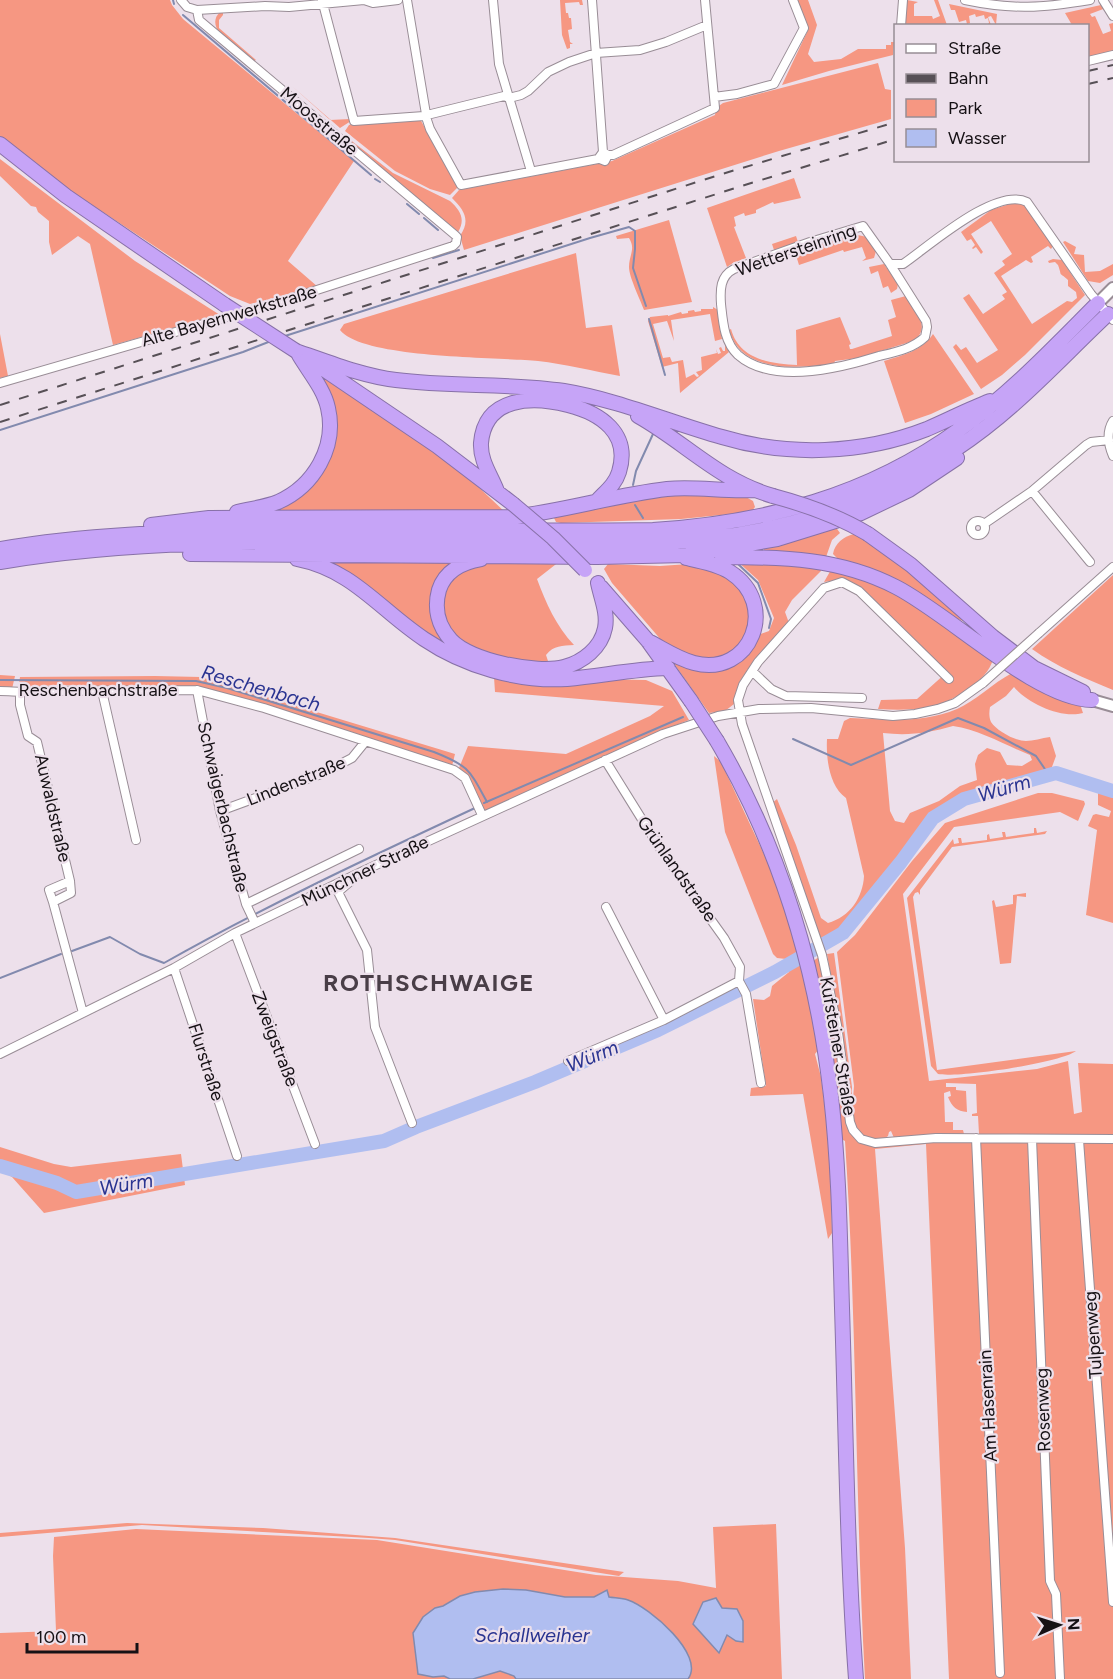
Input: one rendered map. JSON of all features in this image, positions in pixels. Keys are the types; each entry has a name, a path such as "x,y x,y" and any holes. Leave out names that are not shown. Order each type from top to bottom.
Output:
{"highway":[{"path":"0,144 66,196 437,446 513,504 553,538 598,583 648,641 717,741 769,848 795,918 807,958 826,1058 837,1173 856,1679"},
{"path":"681,555 777,539 838,521 888,501 934,474 990,432 1098,303"},
{"path":"0,549 317,529 654,530 723,524 787,511 871,481 932,448 961,429 1004,395 1037,374 1111,315"},
{"path":"296,351 348,369 394,380 539,387 583,394 724,438 773,448 814,450 856,446 908,435 1004,395"},
{"path":"209,518 278,502 303,486 314,475 321,462 329,436 328,407 322,392 296,351"},
{"path":"497,491 481,454 486,426 497,411 504,406 520,401 542,400 580,408 597,416 617,436 621,454 620,471 612,486 597,502"},
{"path":"615,404 649,422 718,472 754,490 814,507 868,534 911,565 993,637 1034,668 1084,693 1092,700"},
{"path":"0,562 109,542 650,544 726,537 803,520 878,493 950,453 1006,411"},
{"path":"109,542 154,524 209,518 495,518 539,514 669,489 754,490"},
{"path":"109,542 126,554 495,557 681,555 770,557 820,561 870,575 917,599 1025,674 1080,700 1092,700"},
{"path":"271,555 309,562 338,573 362,588 425,640 458,658 492,670 565,679 668,668"},
{"path":"648,641 681,658 694,663 707,664 722,662 738,654 754,634 757,613 755,602 747,587 739,579 719,567 681,555"},
{"path":"495,557 469,561 456,567 440,586 437,598 437,613 442,629 452,642 491,660 543,669 561,668 585,657 599,643 604,630 604,607 598,583"}],"main road":[{"path":"1098,303 1113,288"},
{"path":"1092,700 1113,706"}],"street":[{"name":"Moosstraße","path":"181,0 187,7 197,10 199,20 455,235 456,243"},
{"path":"197,10 398,0"},
{"path":"407,0 426,116 430,129 461,185 613,155 715,108 705,0"},
{"path":"494,0 499,64 531,171"},
{"path":"592,0 604,155"},
{"path":"714,97 737,94 774,84 804,28 793,0"},
{"path":"901,24 903,0"},
{"path":"965,0 1019,8 1045,7 1085,0"},
{"path":"1103,0 1113,16"},
{"path":"323,2 354,121 426,116 504,96 509,98 528,91 555,67 596,53 640,50 707,25"},
{"path":"1089,61 1113,55"},
{"path":"890,264 897,266 903,264 976,212 997,202 1021,199 1027,202 1041,220 1098,303 1111,315"},
{"name":"Wettersteinring","path":"863,226 890,264 926,321 925,337 910,347 857,363 808,371 785,372 743,359 732,349 726,336 721,304 722,281 734,268 863,226"},
{"name":"Alte Bayernwerkstraße","path":"0,382 319,290 453,246 456,243"},
{"path":"1113,421 1108,432 1113,456"},
{"path":"984,524 1032,491 1086,445 1091,442 1109,440"},
{"path":"1032,491 1090,562"},
{"name":"Münchner Straße","path":"0,1054 174,968 255,923 482,815 663,734 740,711 811,708 893,716 915,714 955,703 982,683 1113,567"},
{"path":"740,711 738,700 743,684 752,671 824,588 842,582 859,591 949,679"},
{"path":"752,671 771,689 786,696 862,698"},
{"name":"Reschenbachstraße","path":"0,691 20,693 197,690 264,708 454,770 465,778 482,815"},
{"name":"Schwaigerbachstraße","path":"197,690 220,811 246,904 255,923"},
{"path":"20,705 36,691"},
{"path":"102,691 136,840"},
{"name":"Auwaldstraße","path":"20,693 20,705 27,736 37,742 70,881 71,892 53,902 48,890 70,881"},
{"name":"Kufsteiner Straße","path":"740,711 742,724 822,955 837,1025 850,1122 857,1135 866,1142 875,1143 936,1138 1113,1139"},
{"name":"Lindenstraße","path":"220,811 321,774 352,758 365,742"},
{"name":"Grünlandstraße","path":"605,759 661,850 724,938 740,967 739,981 745,992 761,1083"},
{"name":"Münchner Straße","path":"246,904 359,849"},
{"path":"365,870 338,892 367,950 375,1027 412,1122"},
{"path":"53,902 83,1013"},
{"path":"606,907 664,1020"},
{"name":"Zweigstraße","path":"236,933 315,1144"},
{"name":"Flurstraße","path":"174,968 237,1156"},
{"path":"568,1061 664,1020 739,981"},
{"name":"Am Hasenrain","path":"976,1138 1000,1673"},
{"name":"Rosenweg","path":"1032,1139 1050,1581 1056,1594 1060,1679"},
{"name":"Tulpenweg","path":"1079,1140 1113,1602"}],"green space":[{"path":"0,0 170,0 183,19 354,161 288,261 318,287 250,304 230,296 71,191 0,136"},
{"path":"560,0 582,0 583,5 579,2 565,3 566,13 571,18 572,29 568,30 570,42 573,44 570,44 570,48 567,49 562,35"},
{"path":"795,0 808,0 817,25 808,54 814,62 841,59 858,49 886,49 886,45 891,45 891,42 894,42 893,55 782,85 808,30"},
{"path":"907,0 918,2 914,4 914,16 932,16 933,19 940,16 934,0 938,0 947,24 905,24"},
{"path":"949,4 997,14 996,24 991,16 988,17 991,24 988,24 988,18 985,19 984,15 976,17 975,14 969,16 970,23 967,24 966,20 959,22 955,10 951,10"},
{"path":"1101,5 1106,8 1090,14 1092,17 1095,16 1103,34 1111,31 1109,24 1113,23 1113,52 1089,58 1089,24 1071,24 1065,13"},
{"path":"220,12 223,12 223,15 219,20 219,28 256,60 253,62 219,33 216,19"},
{"path":"878,63 885,89 891,90 891,119 779,151 464,250 460,236 465,225 465,216 452,198 459,190 612,161 715,115 716,108 723,103"},
{"path":"350,119 351,121 340,128 331,120"},
{"path":"420,119 458,187 450,195 430,189 395,171 345,131 349,125 354,123"},
{"path":"344,135 393,173 450,201 461,215 462,223 458,232 343,138"},
{"path":"0,159 135,261 220,315 113,345 90,244 78,236 52,255 49,242 49,221 0,176"},
{"path":"794,178 801,198 774,204 773,202 756,210 756,213 745,216 744,213 734,217 736,226 734,227 746,258 727,267 707,208"},
{"path":"1016,202 1024,204 1053,246 1051,249 1048,246 1031,257 1033,262 1026,260 1001,276 1032,324 1067,301 1072,302 1077,298 1076,292 1068,286 1068,280 1061,274 1058,265 1048,261 1062,260 1085,295 1025,355 981,389 953,347 956,344 961,350 966,347 977,363 998,350 963,298 969,294 983,314 1005,299 1002,295 1007,292 994,273 1005,265 1002,261 1012,254 991,221 971,234 983,252 981,254 976,247 972,248 975,245 971,239 967,241 961,232 991,210"},
{"path":"669,220 692,302 644,310 629,271 631,242 629,238 617,239 616,236"},
{"path":"853,234 867,237 876,251 874,258 862,261 866,258 862,247 844,252 843,250 799,265 795,252"},
{"path":"796,236 798,242 774,250 772,244"},
{"path":"1063,242 1076,247 1074,254 1084,255 1085,272 1100,271 1113,264 1113,275 1100,283 1088,281"},
{"path":"576,253 586,328 612,325 620,376 538,361 433,355 375,347 354,339 340,330 344,324"},
{"path":"884,264 898,284 897,289 891,293 888,286 883,288 878,271 871,274 869,267"},
{"path":"906,296 918,313 922,325 919,336 913,341 858,358 835,361 834,364 788,367 758,361 736,344 729,330 731,329 741,347 757,358 797,365 796,330 840,317 851,344 850,349 852,349 892,336 888,320 896,317 891,300"},
{"path":"713,307 718,310 722,339 715,341 710,314 671,320 674,341 667,321 653,324 663,358 670,357 672,362 683,360 686,378 694,374 699,376 696,372 702,370 701,357 717,353 716,349 718,354 721,353 719,348 721,347 725,351 725,345 729,352 680,393 678,363 662,367 648,321 650,317 668,316 681,312 682,314 694,310 695,312 701,309 713,309"},
{"path":"0,334 8,376 0,378"},
{"path":"933,334 974,394 905,423 884,361 918,348"},
{"path":"319,375 470,479 507,514 248,513 280,505 328,456"},
{"path":"679,494 746,497 753,501 755,507 751,512 681,519 561,523 556,522 554,518 616,502"},
{"path":"835,526 840,533 832,540 826,557 764,552 764,546"},
{"path":"854,534 906,566 965,618 963,621 838,559 833,554 836,547 843,539"},
{"path":"458,560 435,596 460,654 428,635 359,579 329,562"},
{"path":"736,560 819,565 821,571 792,600 785,612 789,623 752,664 740,681 734,704 725,711 709,713 670,658 742,659 753,648 758,635 769,631 774,618 758,580"},
{"path":"486,561 560,561 537,579 552,614 574,645 552,649 546,655 548,661 554,664 524,664 468,648 445,628 440,599 450,576"},
{"path":"608,564 660,566 689,564 719,570 739,587 752,604 752,621 737,650 711,661 687,657 662,641 612,583 604,569"},
{"path":"832,568 873,582 931,613 993,659 990,668 976,684 966,691 935,706 896,710 878,709 881,700 917,699 946,673 864,592 845,579 824,582"},
{"path":"1113,575 1113,690 1061,667 1032,649"},
{"path":"1012,673 1080,704 1083,713 1056,712 1036,704 1014,687 990,707 991,722 1007,735 1026,741 1050,737 1056,756 1049,775 964,799 933,818 843,933 829,940 816,936 771,804 777,799 796,845 821,918 828,923 836,920 849,911 858,899 864,876 846,798 840,793 832,779 827,755 827,739 838,739 844,721 850,718 904,720 944,714 963,706","holes":["953,726 983,734 1030,755 1032,760 1022,766 1007,765 1000,752 987,748 978,755 975,764 977,780 960,786 939,801 910,813 904,823 895,821 890,811 883,733 910,734"]},
{"path":"0,675 15,676 12,689 0,689"},
{"path":"20,677 201,677 455,754 452,766 203,688 53,685 18,690"},
{"path":"494,677 646,680 672,691 689,720 485,812 468,776 459,768 468,746 566,754 650,716 664,706 495,692"},
{"path":"714,756 721,762 776,880 794,936 819,1049 815,1054 821,1077 830,1149 832,1233 828,1239 803,1094 750,1096 751,1088 766,1086 753,999 764,1000 770,996 772,986 789,972 786,959 777,958 773,954 725,832"},
{"path":"1098,791 1113,795 1113,923 1086,915 1097,830 1088,826 1093,815 1109,817 1111,811 1098,805"},
{"path":"1038,793 1052,793 1084,801 1085,804 1078,821 1060,812 954,827 903,894 929,1081 1037,1069 1068,1061 1074,1114 1082,1112 1078,1063 1113,1064 1113,1135 979,1134 978,1116 972,1116 977,1113 976,1084 946,1083 946,1087 956,1087 956,1090 966,1091 967,1112 953,1106 948,1097 951,1096 950,1091 944,1093 945,1122 953,1122 953,1130 963,1130 967,1135 894,1138 891,1131 882,1140 866,1137 854,1125 851,1112 850,1103 853,1099 854,1086 837,952 855,935 912,861 945,823"},
{"path":"1034,828 1037,833 1047,831 1045,834 952,847 920,890 920,895 918,892 913,897 937,1070 1076,1051 1066,1056 1031,1065 966,1074 938,1074 931,1066 907,898 953,839 954,844 959,843 958,838 961,838 962,843 987,840 989,834 990,839 1003,837 1002,832 1005,832 1006,837 1034,833"},
{"path":"1026,893 1026,897 1017,896 1011,963 1000,964 992,901 994,900 996,907 1013,904 1013,895"},
{"path":"834,953 852,1087 850,1101 827,954"},
{"path":"819,957 837,1042 846,1121 855,1139 863,1144 876,1147 949,1141 1113,1141 1113,1679 949,1679 926,1144 875,1149 905,1548 911,1679 865,1679 852,1275 845,1141 841,1139 831,1049 813,961"},
{"path":"0,1147 71,1167 181,1154 185,1185 44,1213 12,1177 0,1170"},
{"path":"127,1523 263,1528 395,1538 624,1572 619,1576 395,1540 142,1525 0,1537 0,1533"},
{"path":"776,1524 782,1679 0,1679 0,1633 56,1631 54,1537 136,1529 377,1540 596,1575 678,1581 716,1588 713,1527","holes":["716,1599 722,1608 713,1644 693,1624 704,1602"]}],"water":[{"name":"Schallweiher","path":"503,1589 526,1590 565,1597 594,1597 607,1590 609,1597 626,1599 637,1604 661,1622 682,1645 689,1658 691,1669 688,1679 516,1679 500,1671 473,1679 450,1679 444,1676 433,1677 418,1674 413,1633 423,1617 435,1608 460,1596"},
{"path":"716,1598 722,1608 737,1609 743,1621 743,1642 736,1641 727,1635 719,1653 693,1624 703,1602"}],"waterway":[{"path":"173,0 174,4"},
{"path":"183,15 371,175"},
{"path":"375,179 380,182"},
{"path":"407,204 419,214"},
{"path":"424,218 438,230"},
{"path":"285,336 629,227 635,231 633,268 646,306"},
{"path":"433,258 459,250"},
{"path":"649,319 665,375"},
{"path":"0,430 271,341"},
{"path":"633,485 636,471 653,434"},
{"path":"635,505 643,518"},
{"path":"738,564 758,583 771,619 769,628"},
{"name":"Reschenbach","path":"0,680 196,681 227,688 446,757 461,765 472,775 487,802"},
{"path":"484,803 683,717"},
{"path":"793,739 851,765 958,718 984,728 1036,756 1049,775"},
{"name":"Würm","path":"0,1166 57,1183 76,1192 384,1141 535,1082 658,1030 775,972 843,933 901,862 933,818 964,799 1056,773 1113,791"},
{"path":"72,951 110,937 140,954 164,963 279,902 475,808"},
{"path":"0,978 61,954"}],"railway":[{"path":"1089,71 1113,65"},
{"path":"1089,84 1113,78"},
{"path":"0,405 722,174 894,123"},
{"path":"0,422 894,140"}],"district":[{"name":"ROTHSCHWAIGE","path":"429,983"}]}
